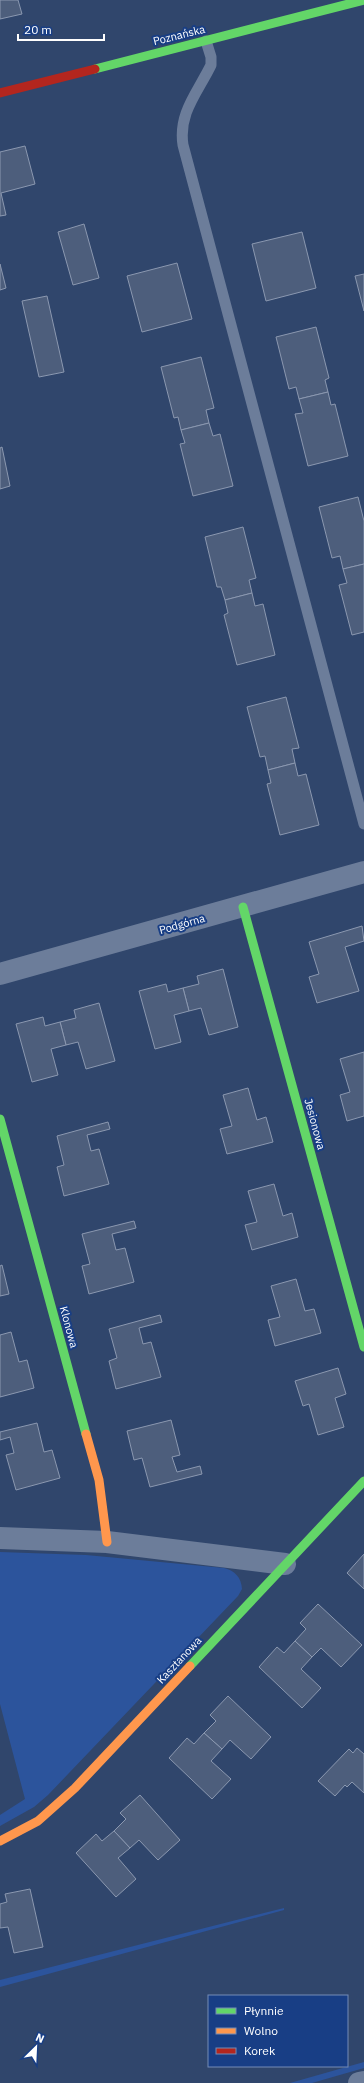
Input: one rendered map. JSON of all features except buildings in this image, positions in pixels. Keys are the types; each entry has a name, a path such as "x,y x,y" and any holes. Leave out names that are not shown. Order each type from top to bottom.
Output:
{"street":[{"name":"Poznańska","path":"0,93 364,0"},
{"name":"Podgórna","path":"0,974 364,872"},
{"name":"Jesionowa","path":"243,907 364,1347"},
{"name":"Klonowa","path":"0,1120 99,1480 106,1523 107,1542"},
{"name":"Kasztanowa","path":"0,1841 38,1821 56,1806 364,1481"},
{"path":"0,1538 107,1542 285,1564"},
{"path":"360,2083 364,2082"}],"lane":[{"path":"206,41 211,57 211,65 186,111 182,123 183,145 364,824"}],"shaded area":[{"path":"0,1552 86,1555 224,1568 237,1575 242,1589 238,1596 48,1795 34,1807 0,1826 0,1815 25,1799 0,1704"},
{"path":"284,1908 284,1910 0,1987 0,1980"},
{"path":"364,2062 364,2068 312,2083 290,2083 348,2067"}],"traffic: fast":[{"path":"95,69 364,0"},
{"path":"243,907 364,1347"},
{"path":"0,1119 86,1434"},
{"path":"190,1666 364,1481"}],"traffic: slow":[{"path":"86,1434 99,1480 107,1542"},
{"path":"0,1841 38,1821 75,1788 190,1666"}],"traffic: jam":[{"path":"0,93 95,69"}]}
